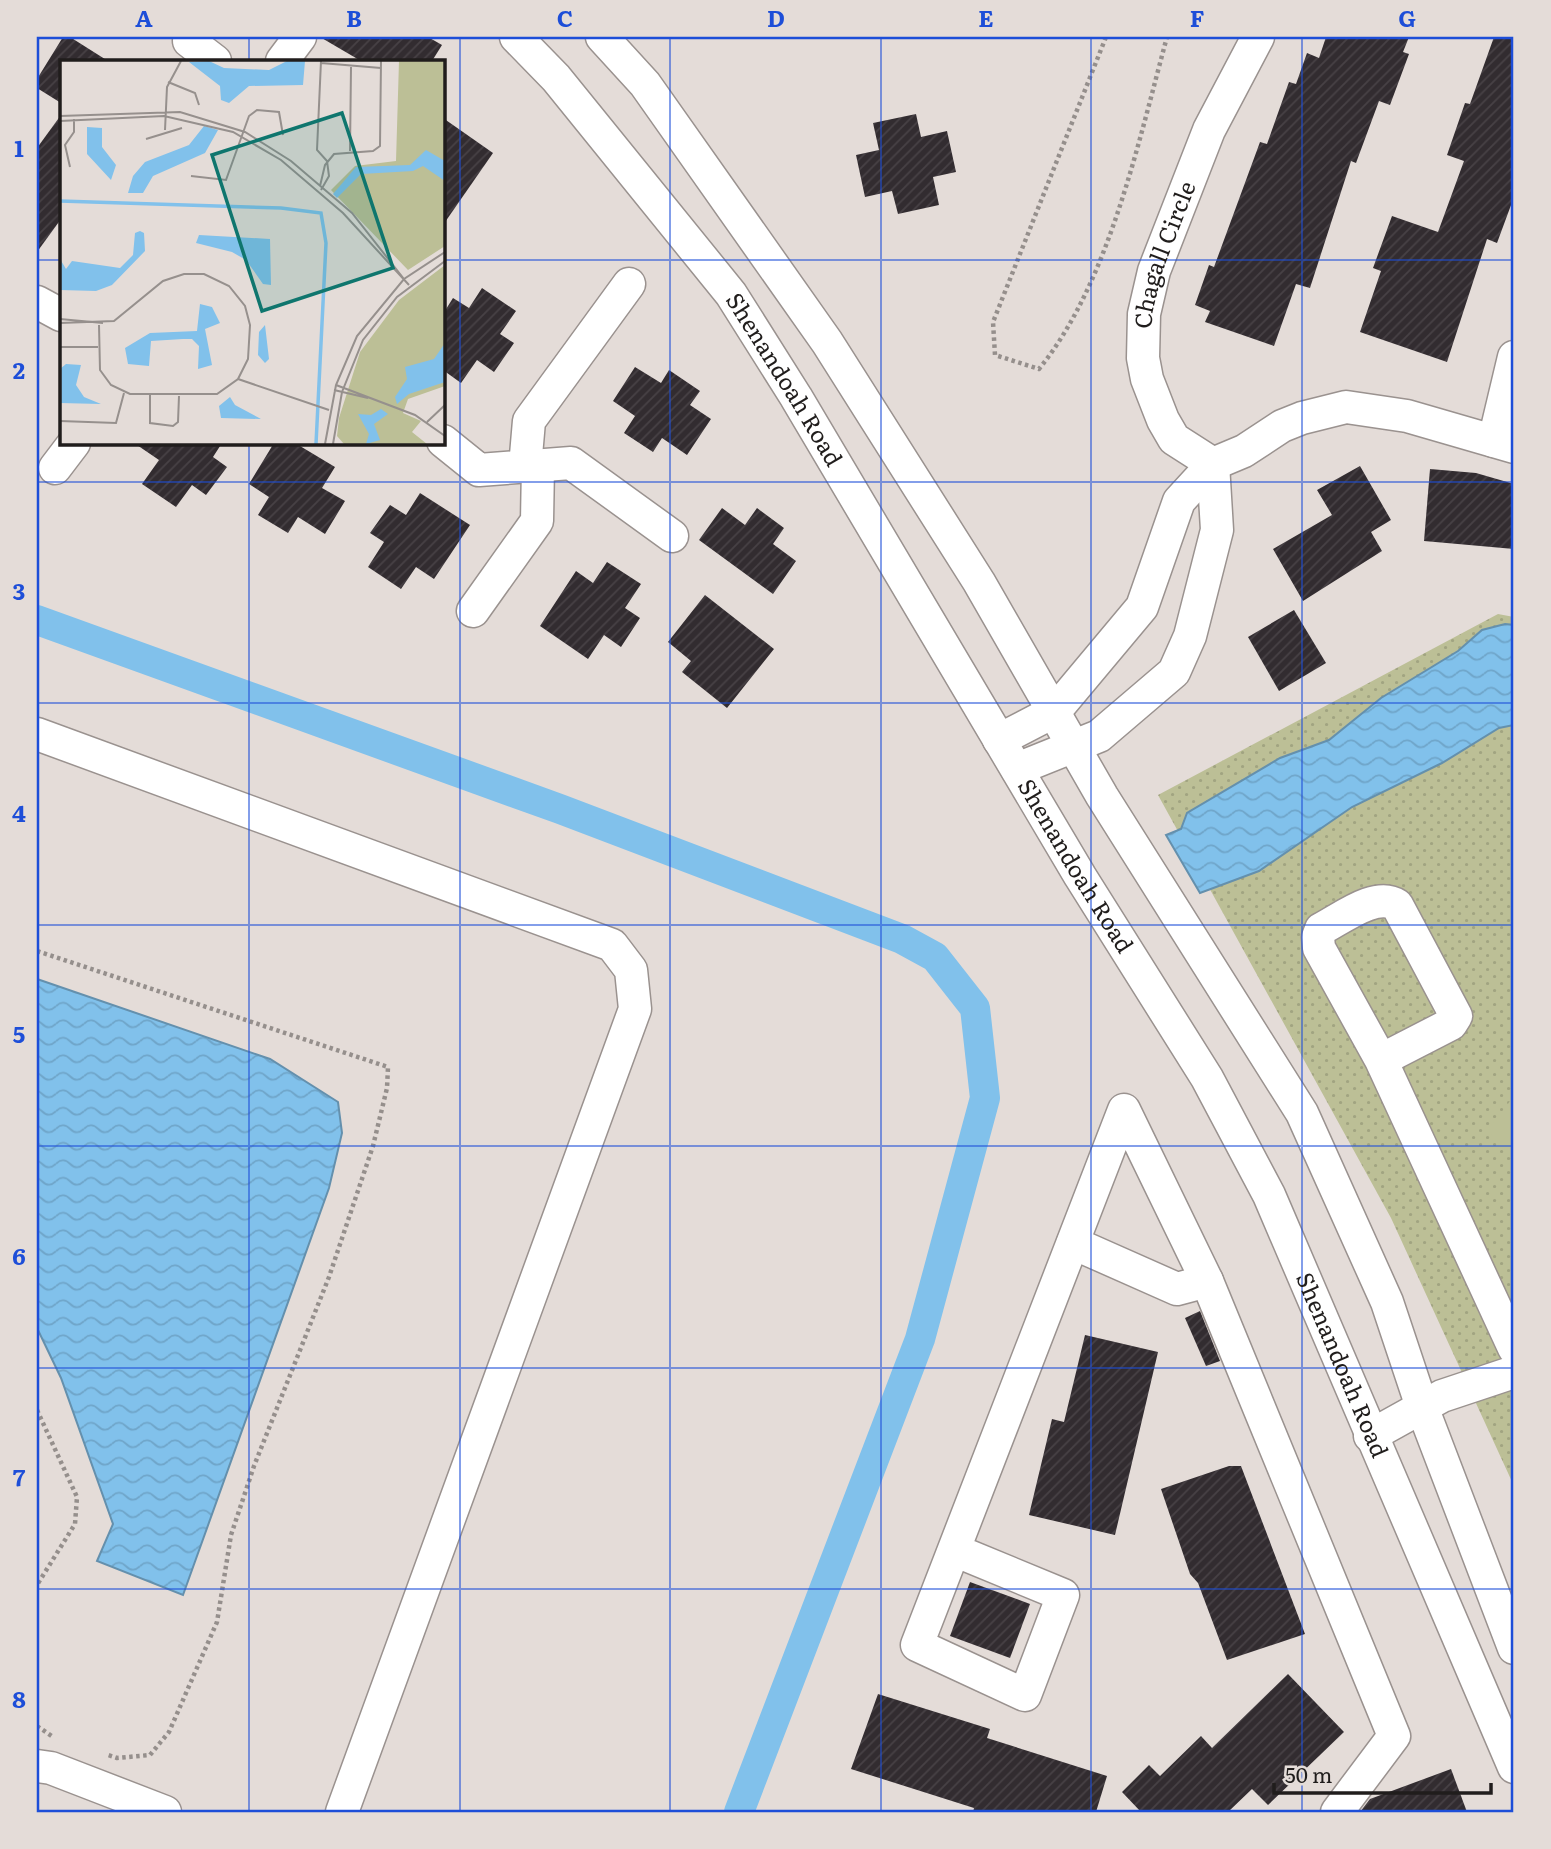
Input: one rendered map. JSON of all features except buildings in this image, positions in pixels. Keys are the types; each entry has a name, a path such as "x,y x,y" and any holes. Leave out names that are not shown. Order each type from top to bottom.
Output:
{"street":[{"path":"192,37 189,41 214,60"},
{"path":"283,60 300,37"},
{"name":"Shenandoah Road","path":"516,37 556,78 731,294 796,397 999,740 1219,1101 1269,1195 1370,1436 1514,1766"},
{"path":"602,37 645,84 827,342 979,582 1055,710 1073,748 1302,1112 1387,1302 1422,1407 1514,1648"},
{"name":"Chagall Circle","path":"1213,464 1174,439 1163,421 1145,369 1143,314 1154,271 1209,131 1258,37"},
{"path":"472,611 537,521 529,421 629,285"},
{"path":"37,302 60,314"},
{"path":"999,740 1055,710 1142,607 1179,500 1213,464 1244,451 1292,422 1346,407 1407,416 1504,444 1514,356"},
{"path":"444,442 479,470 571,463 672,536"},
{"path":"55,468 73,444"},
{"path":"1017,769 1099,736 1174,672 1190,636 1217,530 1213,464"},
{"path":"37,734 612,945 631,970 635,1009 342,1812"},
{"path":"1381,1060 1451,1024 1456,1016 1397,905 1389,900 1377,900 1321,929 1318,937 1319,948 1381,1060 1514,1348"},
{"path":"954,1550 1063,1595 1025,1695 917,1645 1124,1110 1207,1281 1394,1736 1337,1812"},
{"path":"1073,1243 1177,1289 1207,1281"},
{"path":"1370,1436 1442,1396 1514,1372"},
{"path":"37,1766 51,1768 165,1812"}],"path":[{"path":"1106,37 993,322 995,355 1039,369 1057,347 1088,288 1126,187 1167,37"},
{"path":"37,951 388,1067 387,1088 373,1146 329,1277 254,1466 232,1535 217,1622 195,1678 169,1732 150,1755 117,1758 104,1754"},
{"path":"37,1410 77,1497 75,1524 37,1585"},
{"path":"37,1726 66,1742"}],"green space":[{"path":"1498,614 1514,617 1514,1486 1391,1218 1158,795"},
{"path":"1514,1096 1514,1152 1487,1131"}],"water":[{"path":"1505,624 1514,625 1514,725 1499,728 1442,763 1352,807 1259,871 1200,893 1166,835 1181,829 1187,813 1280,758 1329,740 1381,698 1458,651 1482,630"},
{"path":"37,979 270,1059 338,1102 342,1133 329,1188 183,1595 97,1561 113,1524 61,1378 37,1328"}],"waterway":[{"path":"37,620 560,809 902,939 935,957 975,1008 985,1098 920,1339 739,1812"}]}
